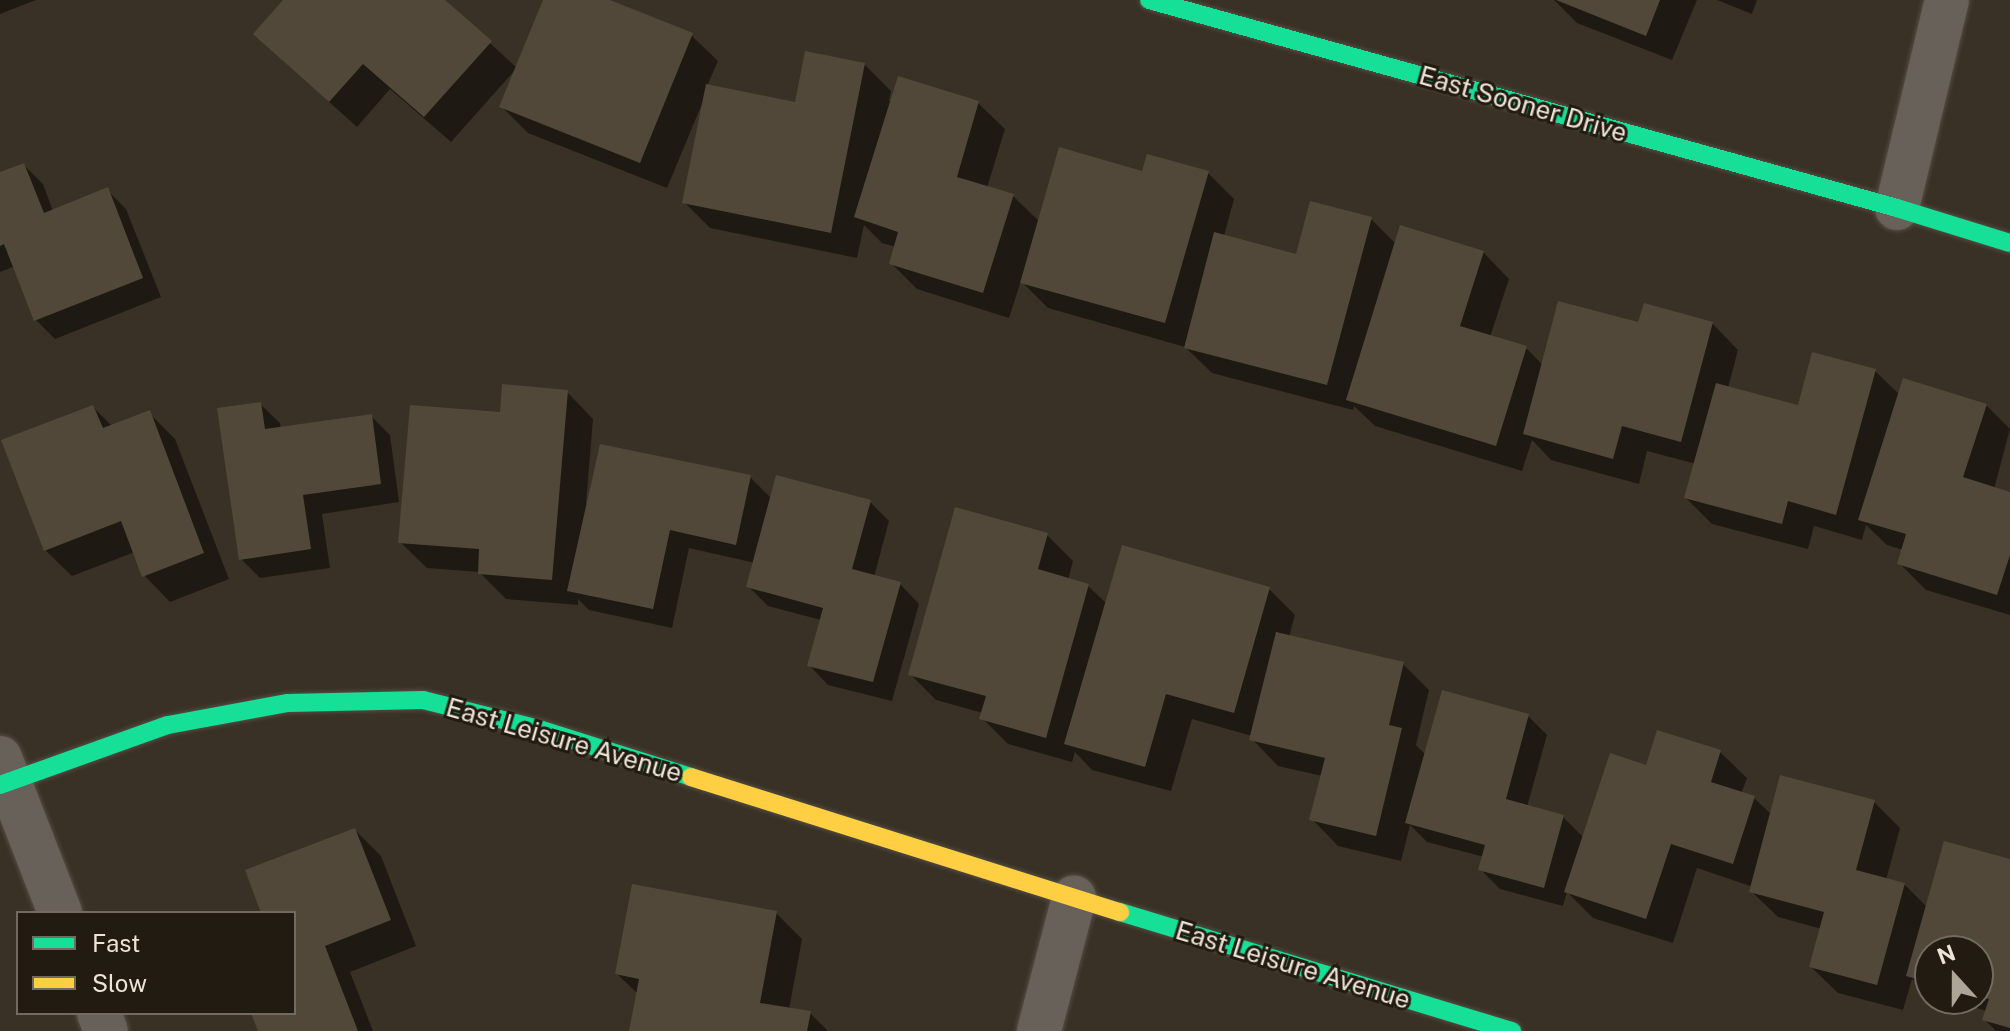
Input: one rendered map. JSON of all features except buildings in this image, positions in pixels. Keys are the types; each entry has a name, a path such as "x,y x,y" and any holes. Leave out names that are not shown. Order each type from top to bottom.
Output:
{"street":[{"name":"East Sooner Drive","path":"1149,0 1897,208 2010,243"},
{"path":"1897,208 1947,0"},
{"name":"East Leisure Avenue","path":"3,775 168,725 288,703 423,700 539,729 1074,898 1512,1031"},
{"path":"3,775 59,911"},
{"path":"1039,1031 1074,898"}],"traffic: fast":[{"path":"1149,0 1897,208 2010,243"},
{"path":"0,785 168,725 288,703 423,700 539,729 691,777"},
{"path":"1120,912 1512,1031"}],"traffic: slow":[{"path":"691,777 1120,912"}]}
